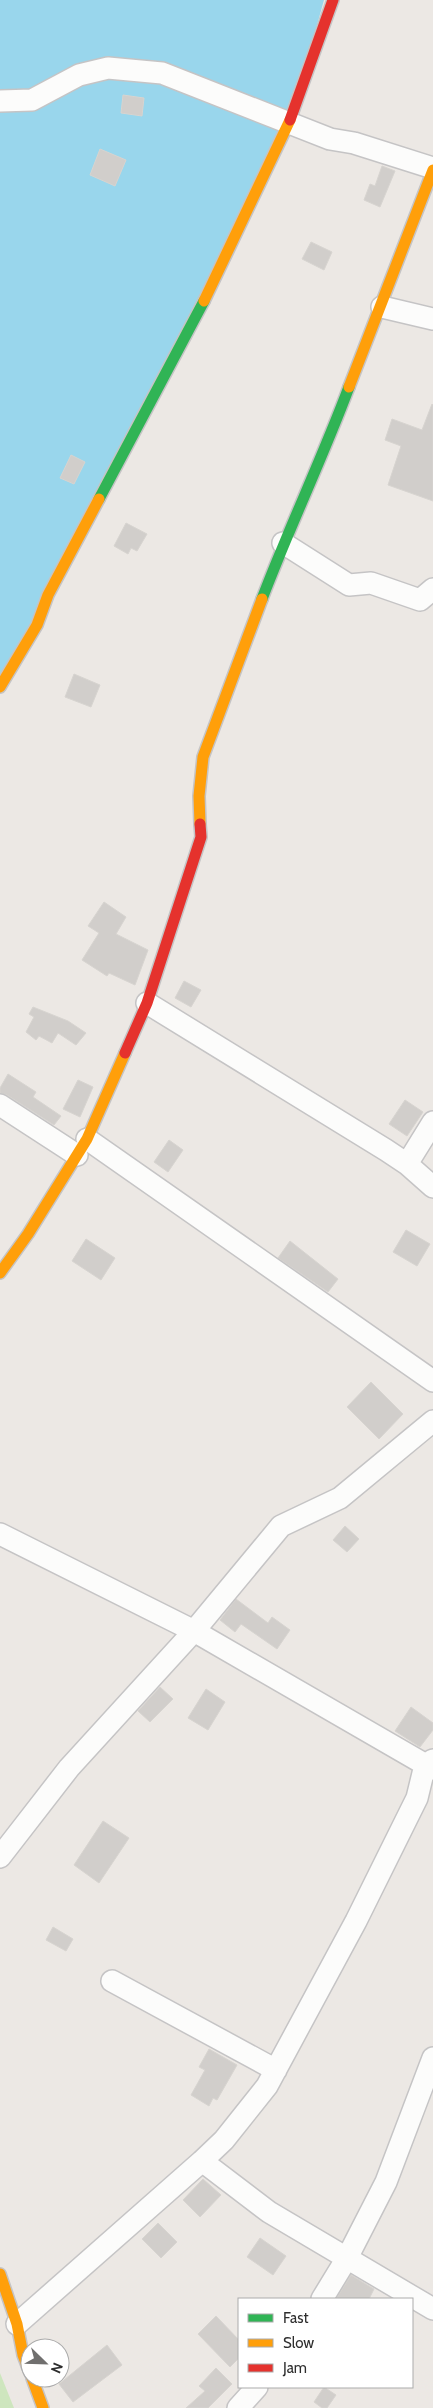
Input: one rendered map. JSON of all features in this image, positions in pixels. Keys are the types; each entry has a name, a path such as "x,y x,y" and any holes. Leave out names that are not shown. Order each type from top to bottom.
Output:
{"street":[{"path":"0,687 37,625 48,595 213,284 290,122 333,0"},
{"path":"0,101 32,100 79,75 108,68 162,72 204,91 290,122 330,139 354,143 433,169 396,264 382,307 330,437 283,543 203,756 200,796 202,837 147,1003 82,1148 28,1234 0,1273"},
{"path":"382,307 433,319"},
{"path":"283,543 349,585 371,583 420,600 433,590"},
{"path":"147,1003 407,1164 433,1187"},
{"path":"0,1105 82,1148 433,1381"},
{"path":"407,1164 433,1122"},
{"path":"0,1857 69,1768 194,1631 281,1526 340,1498 433,1421"},
{"path":"0,1534 194,1631 430,1765 417,1798 348,1938 267,2086 224,2140 202,2161 17,2324"},
{"path":"112,1981 276,2070"},
{"path":"323,2298 347,2258 386,2182 433,2058"},
{"path":"202,2161 269,2212 433,2309"},
{"path":"0,2274 20,2338"},
{"path":"36,2388 43,2408"},
{"path":"238,2408 256,2388"}],"green space":[{"path":"0,2373 14,2408 0,2408"}],"water":[{"path":"0,0 324,0 290,121 0,687"}],"building":[{"path":"123,95 144,98 142,116 121,113"},
{"path":"100,149 126,160 115,186 90,175"},
{"path":"382,166 395,171 380,207 364,200 370,184 375,186"},
{"path":"311,242 332,252 324,270 302,259"},
{"path":"432,404 433,501 388,485 401,446 385,440 392,419 422,430"},
{"path":"71,455 85,462 74,484 60,478"},
{"path":"126,523 147,534 137,551 131,548 128,554 114,546"},
{"path":"74,674 100,685 91,707 65,697"},
{"path":"104,902 126,917 116,934 148,950 135,985 109,973 107,976 82,960 99,933 88,926"},
{"path":"184,981 201,990 191,1007 175,998"},
{"path":"33,1007 68,1021 86,1033 76,1045 58,1033 52,1043 39,1036 36,1040 26,1032 34,1017 29,1014"},
{"path":"8,1074 36,1092 33,1097 61,1116 54,1125 7,1095 0,1093 0,1088"},
{"path":"78,1080 93,1087 80,1117 63,1109"},
{"path":"405,1100 423,1112 407,1136 389,1124"},
{"path":"169,1140 183,1150 168,1172 154,1162"},
{"path":"406,1230 430,1244 417,1266 393,1252"},
{"path":"86,1239 115,1258 101,1280 72,1261"},
{"path":"290,1241 338,1279 328,1292 278,1258"},
{"path":"371,1382 403,1414 379,1439 347,1407"},
{"path":"345,1526 359,1539 347,1552 333,1540"},
{"path":"236,1599 268,1623 272,1617 290,1630 277,1649 241,1624 235,1632 220,1620"},
{"path":"160,1687 173,1699 150,1722 138,1711"},
{"path":"206,1689 225,1702 208,1730 188,1718"},
{"path":"411,1707 433,1723 433,1730 420,1747 395,1731"},
{"path":"103,1821 129,1838 99,1883 74,1865"},
{"path":"53,1927 73,1939 66,1951 46,1940"},
{"path":"209,2049 237,2065 217,2100 213,2098 209,2106 191,2095 205,2070 199,2067"},
{"path":"203,2179 221,2195 200,2217 183,2200"},
{"path":"158,2223 177,2242 161,2258 142,2239"},
{"path":"260,2238 286,2256 273,2275 247,2257"},
{"path":"351,2275 374,2289 370,2298 337,2298"},
{"path":"216,2316 238,2339 238,2359 230,2367 198,2334"},
{"path":"107,2345 122,2365 73,2402 62,2388 70,2388 70,2375"},
{"path":"216,2368 232,2384 208,2408 186,2408 205,2391 199,2386"},
{"path":"323,2388 336,2395 327,2408 322,2408 314,2402"}],"traffic: fast":[{"path":"99,499 204,301"},
{"path":"262,599 349,387"}],"traffic: slow":[{"path":"204,301 290,120"},
{"path":"349,387 433,170"},
{"path":"0,687 37,625 48,595 99,499"},
{"path":"200,824 199,796 203,757 262,599"},
{"path":"0,1273 28,1234 87,1139 125,1053"},
{"path":"0,2274 17,2324 20,2340"},
{"path":"36,2388 43,2408"}],"traffic: jam":[{"path":"290,120 333,0"},
{"path":"125,1053 147,1003 201,837 200,824"}]}
